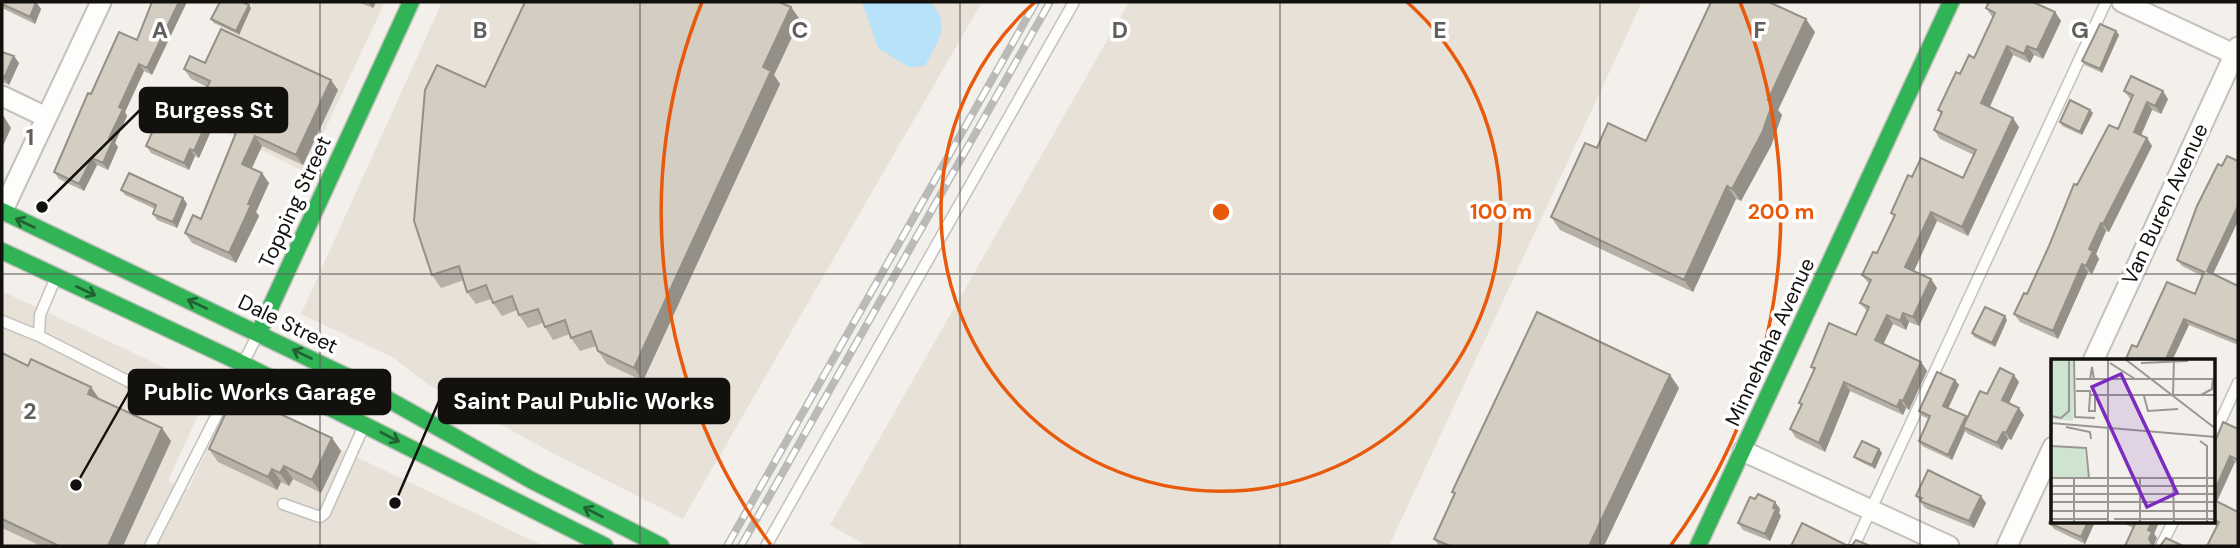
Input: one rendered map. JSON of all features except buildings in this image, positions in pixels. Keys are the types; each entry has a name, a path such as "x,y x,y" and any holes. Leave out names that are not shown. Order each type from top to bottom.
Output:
{"main road":[{"name":"Topping Street","path":"259,332 411,2"},
{"name":"Minnehaha Avenue","path":"1698,546 1951,2"},
{"name":"Dale Street","path":"2,212 259,332 352,379 531,480 657,545"},
{"path":"2,251 241,363 605,546"}],"street":[{"path":"2,212 100,2"},
{"path":"2122,2 2237,52"},
{"name":"Van Buren Avenue","path":"2094,359 2237,52"},
{"path":"2,96 46,117"},
{"path":"1743,450 1949,546"},
{"path":"2007,546 2051,451"}],"lane":[{"path":"766,546 1074,2"},
{"path":"1854,546 2106,2"},
{"path":"39,336 40,315 56,277"},
{"path":"2,321 39,336 171,403 190,399 217,412"},
{"name":"Topping Street","path":"150,546 259,332"},
{"path":"2216,431 2238,383"},
{"path":"283,504 310,516 320,517 325,513 365,425"},
{"path":"2161,546 2172,524"}],"shaded area":[{"path":"253,2 385,2 305,172 199,119"},
{"path":"442,2 982,2 683,519 556,455 426,383 394,358 301,314"},
{"path":"1129,2 1642,2 1389,546 867,546 830,525"},
{"path":"2,291 210,389 168,481 188,490 232,398 544,546 2,546"}],"water":[{"path":"862,2 930,2 941,18 942,26 938,41 925,66 909,67 878,48"}],"railway":[{"path":"727,546 1036,2"},
{"path":"741,546 1050,2"}],"traffic: fast":[{"path":"259,332 411,2"},
{"path":"1698,546 1951,2"},
{"path":"2,211 352,379 531,480 661,546"},
{"path":"2,251 241,363 605,546"}],"place":[{"name":"Burgess St","path":"42,207"},
{"name":"Public Works Garage","path":"76,485"},
{"name":"Saint Paul Public Works","path":"395,503"}]}
